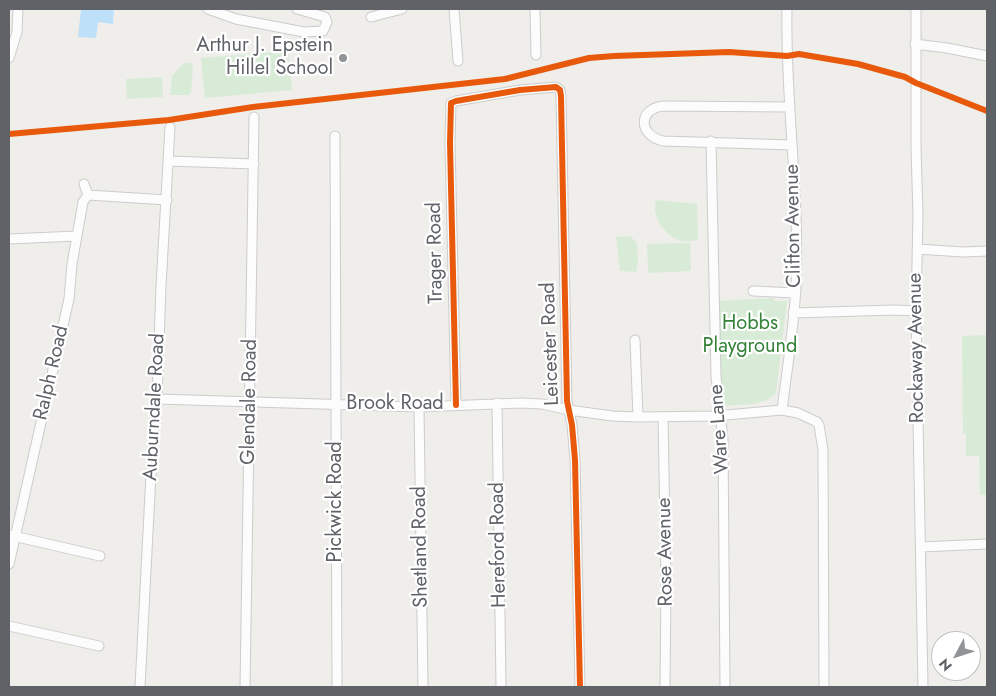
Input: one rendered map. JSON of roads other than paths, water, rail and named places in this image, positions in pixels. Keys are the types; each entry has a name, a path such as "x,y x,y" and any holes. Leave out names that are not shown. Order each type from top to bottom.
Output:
{"street":[{"path":"9,58 17,32 18,9"},
{"path":"208,9 236,19 304,32 323,31 326,22 325,17 298,9"},
{"path":"371,17 402,9"},
{"path":"454,9 458,61"},
{"path":"535,9 536,55"},
{"name":"Clifton Avenue","path":"782,410 795,293 796,239 787,56 787,9"},
{"name":"Rockaway Avenue","path":"916,9 918,215 916,312 923,687"},
{"path":"915,44 987,56"},
{"name":"Leicester Road","path":"452,102 520,90 556,87 561,96 567,401 572,425 575,460 580,687"},
{"name":"Trager Road","path":"452,102 450,110 450,143 456,405"},
{"path":"790,107 663,106 654,107 646,115 644,122 648,135 662,140 792,145"},
{"name":"Glendale Road","path":"246,687 254,117"},
{"name":"Auburndale Road","path":"140,687 153,435 157,399 170,127"},
{"name":"Pickwick Road","path":"336,136 337,687"},
{"name":"Ware Lane","path":"711,141 716,376 723,439 725,687"},
{"path":"168,161 254,164"},
{"path":"84,184 88,195 167,200"},
{"name":"Ralph Road","path":"9,564 12,536 69,299 72,264 83,202 88,195"},
{"path":"9,239 77,236"},
{"path":"916,249 963,252 987,251"},
{"path":"753,291 795,293"},
{"path":"793,313 894,310 916,312"},
{"path":"634,340 638,417"},
{"name":"Brook Road","path":"157,399 419,407 497,403 542,404 569,410 638,417 721,416 782,410"},
{"name":"Hereford Road","path":"497,403 501,687"},
{"name":"Shetland Road","path":"419,407 423,687"},
{"path":"782,410 798,413 817,422 823,450 824,687"},
{"name":"Rose Avenue","path":"663,417 666,582 665,687"},
{"path":"12,536 100,556"},
{"path":"920,547 987,544"},
{"path":"9,626 99,646"}],"water":[{"path":"81,9 114,9 113,24 98,22 96,38 78,37"}],"place":[{"name":"Arthur J. Epstein Hillel School","path":"343,58"}],"park label":[{"name":"Hobbs Playground","path":"750,336"}]}
